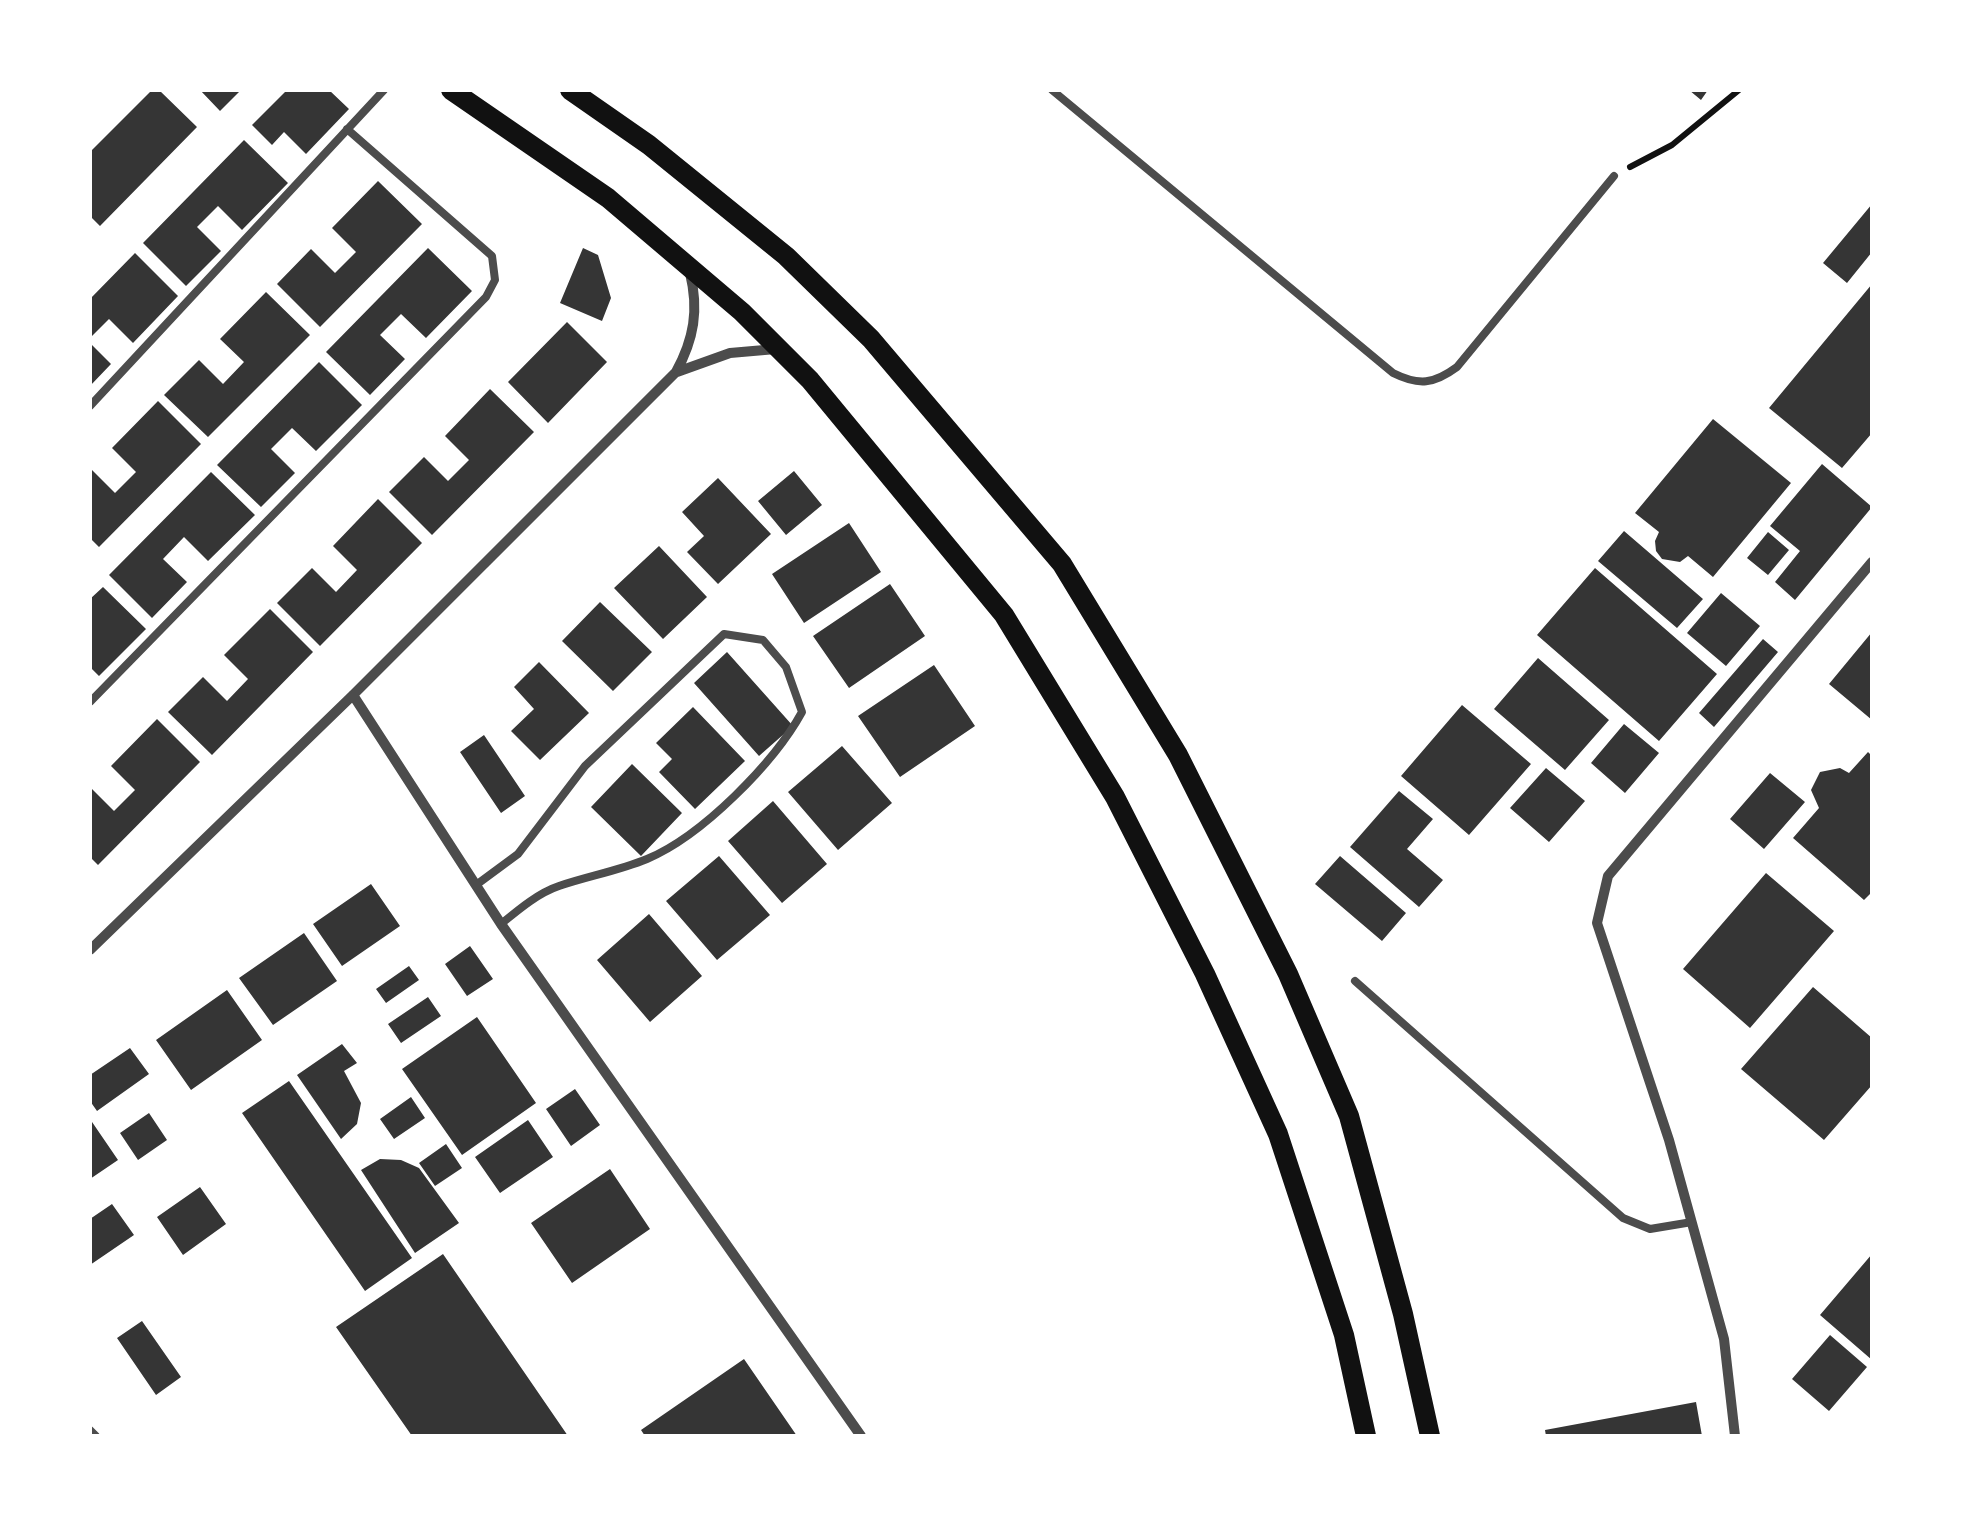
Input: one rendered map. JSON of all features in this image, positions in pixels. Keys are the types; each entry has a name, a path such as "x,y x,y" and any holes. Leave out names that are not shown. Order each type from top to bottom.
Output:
{"main road":[{"path":"451,90 608,198 742,312 810,380 1004,615 1115,796 1278,1134 1344,1334 1366,1436"},
{"path":"570,90 649,145 786,256 871,339 1062,564 1178,754 1288,974 1349,1116 1403,1314 1430,1436"}],"street":[{"path":"90,950 353,695 676,372 692,335 695,315 688,267"},
{"path":"676,372 730,353 779,349"},
{"path":"1736,1436 1724,1339 1669,1140 1598,923 1608,876 1872,562"},
{"path":"353,695 501,924 860,1436"}],"lane":[{"path":"90,406 384,90"},
{"path":"1052,90 1393,373 1414,383 1438,381 1457,367 1614,176"},
{"path":"90,702 486,296 495,280 492,256 347,129"},
{"path":"476,885 518,854 584,766 724,634 763,640 786,667 802,712 786,740 736,794 652,857 602,876 556,886 501,924"},
{"path":"1354,981 1623,1218 1650,1229 1692,1222"},
{"path":"90,1430 96,1436"}],"path":[{"path":"1614,176 1672,145 1739,90"}],"building":[{"path":"152,90 159,90 197,127 100,226 90,216 90,152"},
{"path":"200,90 241,90 220,111"},
{"path":"287,90 329,90 349,109 306,154 284,132 272,145 252,125"},
{"path":"1689,90 1708,90 1701,100"},
{"path":"244,140 288,183 242,230 218,206 197,227 221,251 186,286 143,243"},
{"path":"378,181 422,224 320,327 277,284 311,249 335,273 356,252 332,228"},
{"path":"1872,204 1872,252 1847,283 1823,263"},
{"path":"428,248 472,291 426,338 401,314 380,335 405,359 370,395 326,352"},
{"path":"583,248 598,255 611,298 602,321 560,303"},
{"path":"135,253 178,296 133,343 109,319 90,338 90,299"},
{"path":"1872,284 1872,433 1842,468 1769,408"},
{"path":"266,292 310,335 208,437 164,395 199,360 223,384 244,362 220,339"},
{"path":"567,322 607,362 548,423 508,382"},
{"path":"90,343 111,364 90,386"},
{"path":"319,362 362,405 316,451 292,428 271,449 295,473 261,507 217,465"},
{"path":"490,389 534,432 432,535 389,492 424,457 448,481 469,460 445,436"},
{"path":"158,401 201,444 99,547 90,538 90,468 115,493 136,472 112,448"},
{"path":"1713,419 1791,483 1713,577 1688,556 1680,562 1662,559 1656,551 1659,532 1635,513"},
{"path":"1822,464 1872,507 1795,600 1775,582 1800,551 1770,526"},
{"path":"794,471 822,505 786,535 758,501"},
{"path":"211,472 255,515 208,561 184,537 163,559 187,582 152,618 109,575"},
{"path":"718,478 771,534 718,584 687,552 704,536 682,512"},
{"path":"378,499 422,543 320,646 277,603 312,568 336,592 357,570 333,546"},
{"path":"849,523 881,572 804,623 772,574"},
{"path":"1624,531 1703,599 1677,628 1598,561"},
{"path":"1768,532 1789,550 1768,575 1747,558"},
{"path":"659,546 707,597 663,639 614,588"},
{"path":"1595,568 1717,674 1659,741 1537,635"},
{"path":"890,584 925,636 849,688 813,636"},
{"path":"103,587 146,629 99,676 90,667 90,599"},
{"path":"1721,593 1760,626 1726,666 1687,633"},
{"path":"600,602 652,652 613,691 562,641"},
{"path":"270,609 313,652 212,755 168,712 203,677 227,701 248,679 224,655"},
{"path":"1872,632 1872,720 1829,684"},
{"path":"1763,639 1778,652 1714,727 1699,713"},
{"path":"727,652 793,726 759,756 694,683"},
{"path":"1538,658 1609,720 1565,770 1494,709"},
{"path":"539,662 589,713 540,760 511,731 534,709 514,687"},
{"path":"934,665 975,726 900,777 858,716"},
{"path":"1462,705 1531,764 1469,835 1401,776"},
{"path":"693,707 745,761 695,809 659,772 672,759 656,743"},
{"path":"157,719 200,762 98,865 90,857 90,787 114,811 135,790 111,766"},
{"path":"1624,724 1659,753 1625,793 1591,763"},
{"path":"484,735 525,796 501,813 460,752"},
{"path":"842,746 892,803 838,850 788,792"},
{"path":"1868,752 1872,756 1872,892 1864,900 1793,838 1819,808 1811,790 1820,772 1840,768 1849,773"},
{"path":"632,764 682,813 641,856 591,807"},
{"path":"1546,768 1585,801 1549,842 1510,808"},
{"path":"1770,773 1805,802 1764,849 1730,819"},
{"path":"1399,791 1433,819 1407,849 1443,880 1419,907 1350,847"},
{"path":"773,801 827,864 782,903 728,841"},
{"path":"719,856 770,915 717,960 666,901"},
{"path":"1340,856 1406,913 1382,941 1315,884"},
{"path":"1766,873 1834,931 1750,1028 1683,969"},
{"path":"371,884 400,926 342,966 313,924"},
{"path":"649,914 702,976 650,1022 597,960"},
{"path":"304,933 337,981 273,1025 239,978"},
{"path":"470,946 493,979 467,996 445,964"},
{"path":"409,966 419,980 386,1003 376,989"},
{"path":"1813,987 1872,1038 1872,1085 1824,1140 1741,1069"},
{"path":"227,990 262,1040 191,1090 156,1040"},
{"path":"428,997 441,1016 401,1043 388,1024"},
{"path":"477,1017 536,1103 462,1155 402,1069"},
{"path":"342,1044 357,1063 344,1071 361,1103 357,1124 341,1139 297,1075"},
{"path":"130,1048 149,1074 97,1111 90,1101 90,1075"},
{"path":"289,1081 412,1258 365,1291 242,1113"},
{"path":"575,1089 600,1125 571,1146 546,1109"},
{"path":"411,1097 425,1118 394,1139 380,1119"},
{"path":"149,1113 167,1140 138,1160 120,1133"},
{"path":"90,1119 118,1160 90,1179"},
{"path":"528,1120 553,1157 500,1193 475,1157"},
{"path":"446,1144 462,1168 435,1186 419,1163"},
{"path":"380,1159 401,1160 419,1168 459,1223 415,1253 361,1170"},
{"path":"610,1169 650,1229 572,1283 531,1223"},
{"path":"200,1187 226,1224 183,1255 157,1217"},
{"path":"112,1204 134,1235 90,1265 90,1219"},
{"path":"443,1254 568,1436 412,1436 336,1327"},
{"path":"1872,1254 1872,1360 1820,1315"},
{"path":"142,1321 181,1377 156,1395 117,1338"},
{"path":"1830,1335 1867,1367 1829,1411 1792,1379"},
{"path":"744,1359 797,1436 645,1436 641,1430"},
{"path":"1696,1402 1702,1436 1546,1436 1545,1430"}]}
